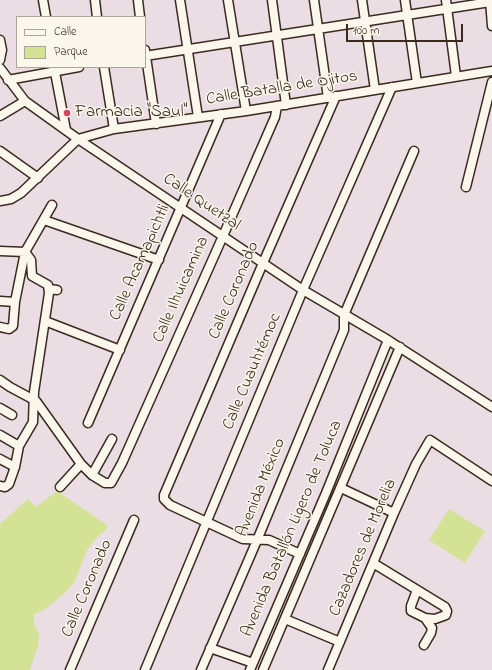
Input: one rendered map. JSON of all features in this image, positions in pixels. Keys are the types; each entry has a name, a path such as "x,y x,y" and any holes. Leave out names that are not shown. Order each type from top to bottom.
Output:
{"street":[{"path":"43,0 46,16"},
{"path":"94,0 97,16"},
{"path":"138,0 140,16"},
{"path":"180,0 198,117"},
{"path":"228,0 246,111"},
{"path":"272,0 286,105"},
{"path":"314,0 317,28 332,97"},
{"path":"362,0 375,90"},
{"path":"405,0 417,83"},
{"path":"146,54 187,50 276,34 365,21 407,14 447,4 490,1 492,26"},
{"path":"447,4 456,76"},
{"path":"0,40 2,50 0,60"},
{"path":"146,60 156,124"},
{"name":"Calle Quetzal","path":"0,68 25,101 78,139 303,290 400,347 492,407"},
{"path":"8,80 54,69 66,68"},
{"path":"104,68 114,129"},
{"path":"54,69 66,130"},
{"name":"Calle Batalla de Ojitos","path":"78,139 114,129 286,105 492,71"},
{"path":"466,187 492,82"},
{"name":"Calle Cuauhtémoc","path":"144,670 303,290 392,87"},
{"name":"Calle Coronado","path":"207,522 170,505 164,499 166,490 332,97"},
{"path":"0,116 25,101"},
{"name":"Calle Ilhuicamina","path":"92,475 105,482 111,483 122,463 275,117 277,106"},
{"name":"Calle Acamapichtli","path":"88,423 182,208 221,114"},
{"path":"0,201 11,199 22,193 78,139"},
{"name":"Avenida México","path":"201,670 258,538 344,330 344,315 414,151"},
{"path":"0,152 38,178"},
{"path":"0,327 9,329 13,326 15,302 25,252 52,205"},
{"path":"44,220 159,260"},
{"path":"0,251 25,252"},
{"path":"3,487 9,484 15,467 19,446 33,422 34,398 45,321 53,289 32,276 31,260 25,252"},
{"path":"0,300 15,302"},
{"path":"45,321 120,350"},
{"name":"Avenida Batallón Ligero de Toluca","path":"251,667 365,400 388,340"},
{"name":"Avenida Batallón Ligero de Toluca","path":"263,670 286,619 400,347"},
{"path":"0,380 10,387 34,398 81,464 92,475 112,439"},
{"path":"365,400 375,406"},
{"path":"0,408 12,415"},
{"path":"0,435 19,446"},
{"name":"Cazadores de Morelia","path":"328,670 394,513 416,464 430,440 492,481"},
{"path":"0,459 15,467"},
{"path":"60,487 81,464"},
{"path":"341,488 394,513"},
{"name":"Calle Coronado","path":"70,670 134,520"},
{"path":"207,522 243,538 269,540 300,554"},
{"path":"373,563 445,607 447,611 442,618 425,618 413,613 410,609 417,590"},
{"path":"424,645 431,633 432,628 425,618"},
{"path":"286,619 340,642"},
{"path":"210,648 251,667"}],"green space":[{"path":"57,491 107,525 107,529 95,539 86,552 75,581 67,591 44,610 34,614 34,624 39,634 38,646 30,670 0,670 0,524 28,499 36,507"},
{"path":"449,509 485,531 465,563 429,540"}],"place":[{"name":"Farmacia \"Saul\"","path":"67,113"}]}
